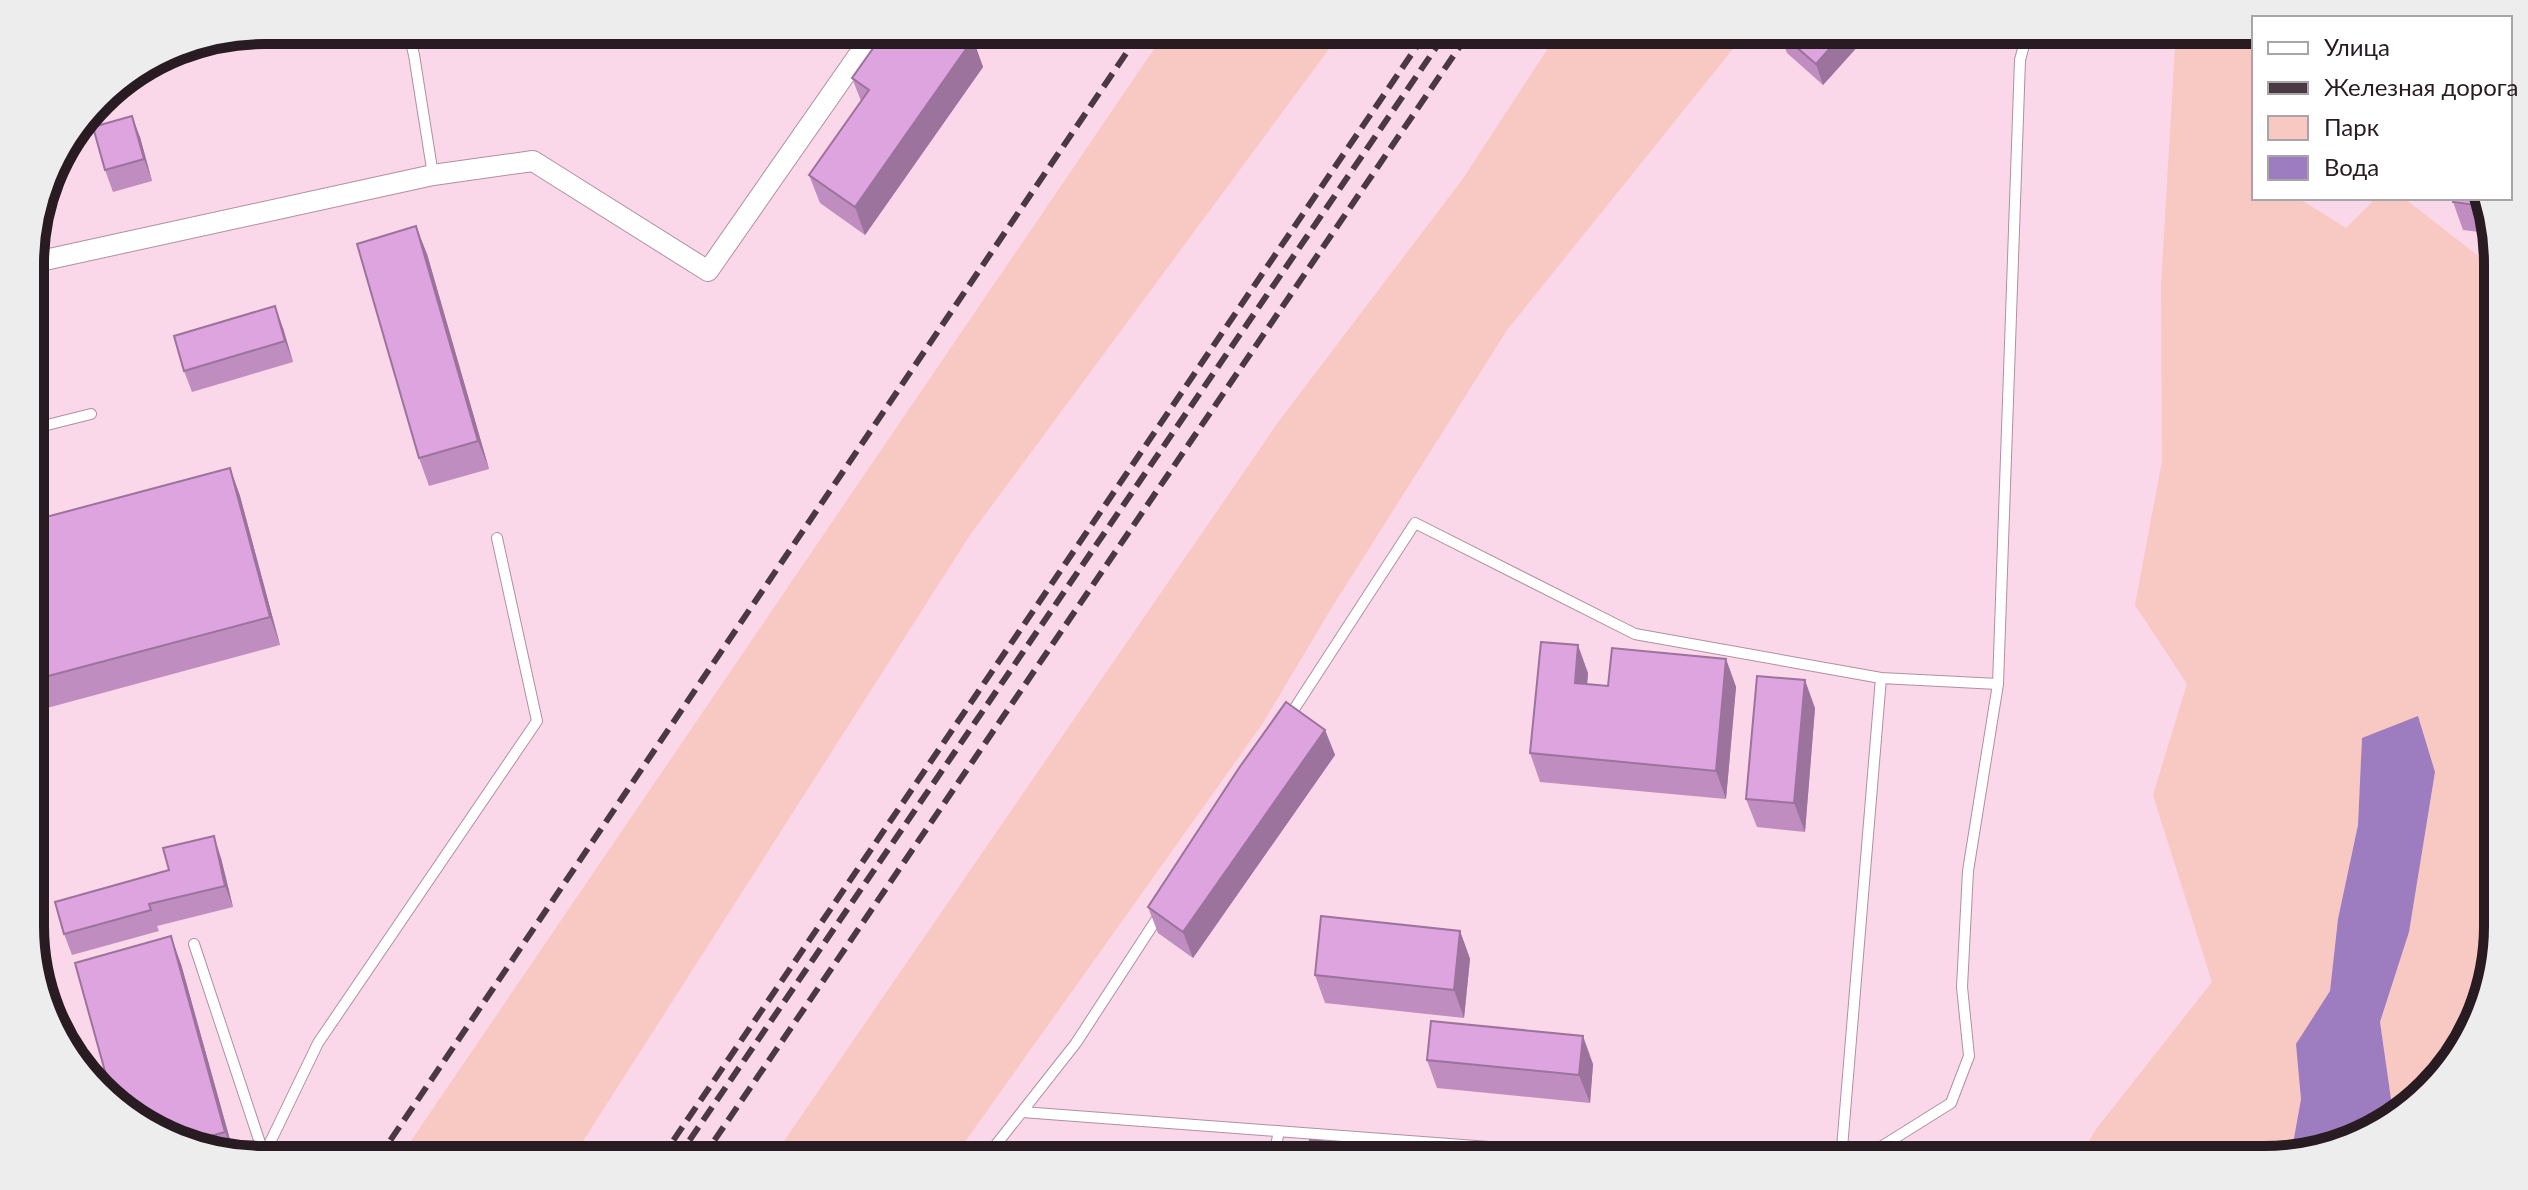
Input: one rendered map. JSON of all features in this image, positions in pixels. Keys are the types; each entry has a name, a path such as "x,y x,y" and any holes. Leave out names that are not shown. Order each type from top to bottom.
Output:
{"street":[{"path":"44,260 433,175 533,161 708,271 866,44"}],"lane":[{"path":"411,44 433,175"},
{"path":"1882,1146 1951,1103 1969,1056 1962,987 1968,871 1998,684 2020,60 2024,44"},
{"path":"44,426 91,414"},
{"path":"1282,726 1415,523 1635,634 1881,678 1998,684"},
{"path":"267,1146 318,1043 537,721 497,538"},
{"path":"1842,1146 1881,678"},
{"path":"995,1146 1076,1043 1171,898"},
{"path":"194,944 258,1146"},
{"path":"1022,1112 1477,1146"},
{"path":"1276,1146 1279,1131"}],"green space":[{"path":"1157,44 1333,44 970,535 580,1146 408,1146"},
{"path":"1551,44 1737,44 1507,330 1329,612 1263,723 962,1146 781,1146 1279,421 1462,180"},
{"path":"2175,44 2252,44 2252,200 2301,200 2346,228 2374,200 2407,200 2484,260 2484,926 2480,969 2467,1010 2447,1048 2429,1071 2392,1104 2380,1022 2409,932 2435,772 2362,738 2358,825 2338,919 2330,991 2297,1044 2301,1099 2293,1144 2086,1146 2212,982 2153,795 2187,684 2135,605 2162,461 2161,285"}],"water":[{"path":"2418,716 2435,772 2409,932 2380,1022 2392,1104 2361,1123 2334,1134 2293,1144 2301,1099 2296,1044 2330,991 2338,919 2358,825 2362,738"}],"building":[{"path":"876,44 969,44 855,207 809,175 869,90 852,78"},
{"path":"1793,44 1834,44 1816,64"},
{"path":"132,116 144,159 105,170 93,127"},
{"path":"2474,200 2475,205 2453,202"},
{"path":"416,226 478,441 419,458 357,244"},
{"path":"275,306 285,341 184,371 174,336"},
{"path":"230,468 270,617 44,677 44,518"},
{"path":"1541,642 1578,645 1575,683 1608,686 1612,648 1726,659 1716,771 1530,753"},
{"path":"1757,676 1805,680 1794,803 1746,799"},
{"path":"1286,702 1325,730 1183,932 1148,907"},
{"path":"214,836 225,886 149,904 151,910 64,934 55,902 169,870 163,848"},
{"path":"1321,916 1460,931 1454,990 1315,975"},
{"path":"171,936 225,1132 205,1137 180,1129 130,1100 107,1079 75,963"},
{"path":"1431,1021 1583,1036 1579,1075 1427,1060"},
{"path":"1310,1140 1329,1142 1329,1146 1309,1146"}],"railway":[{"path":"386,1146 1133,44"},
{"path":"670,1146 1418,44"},
{"path":"686,1146 1438,44"},
{"path":"711,1146 1461,44"}]}
